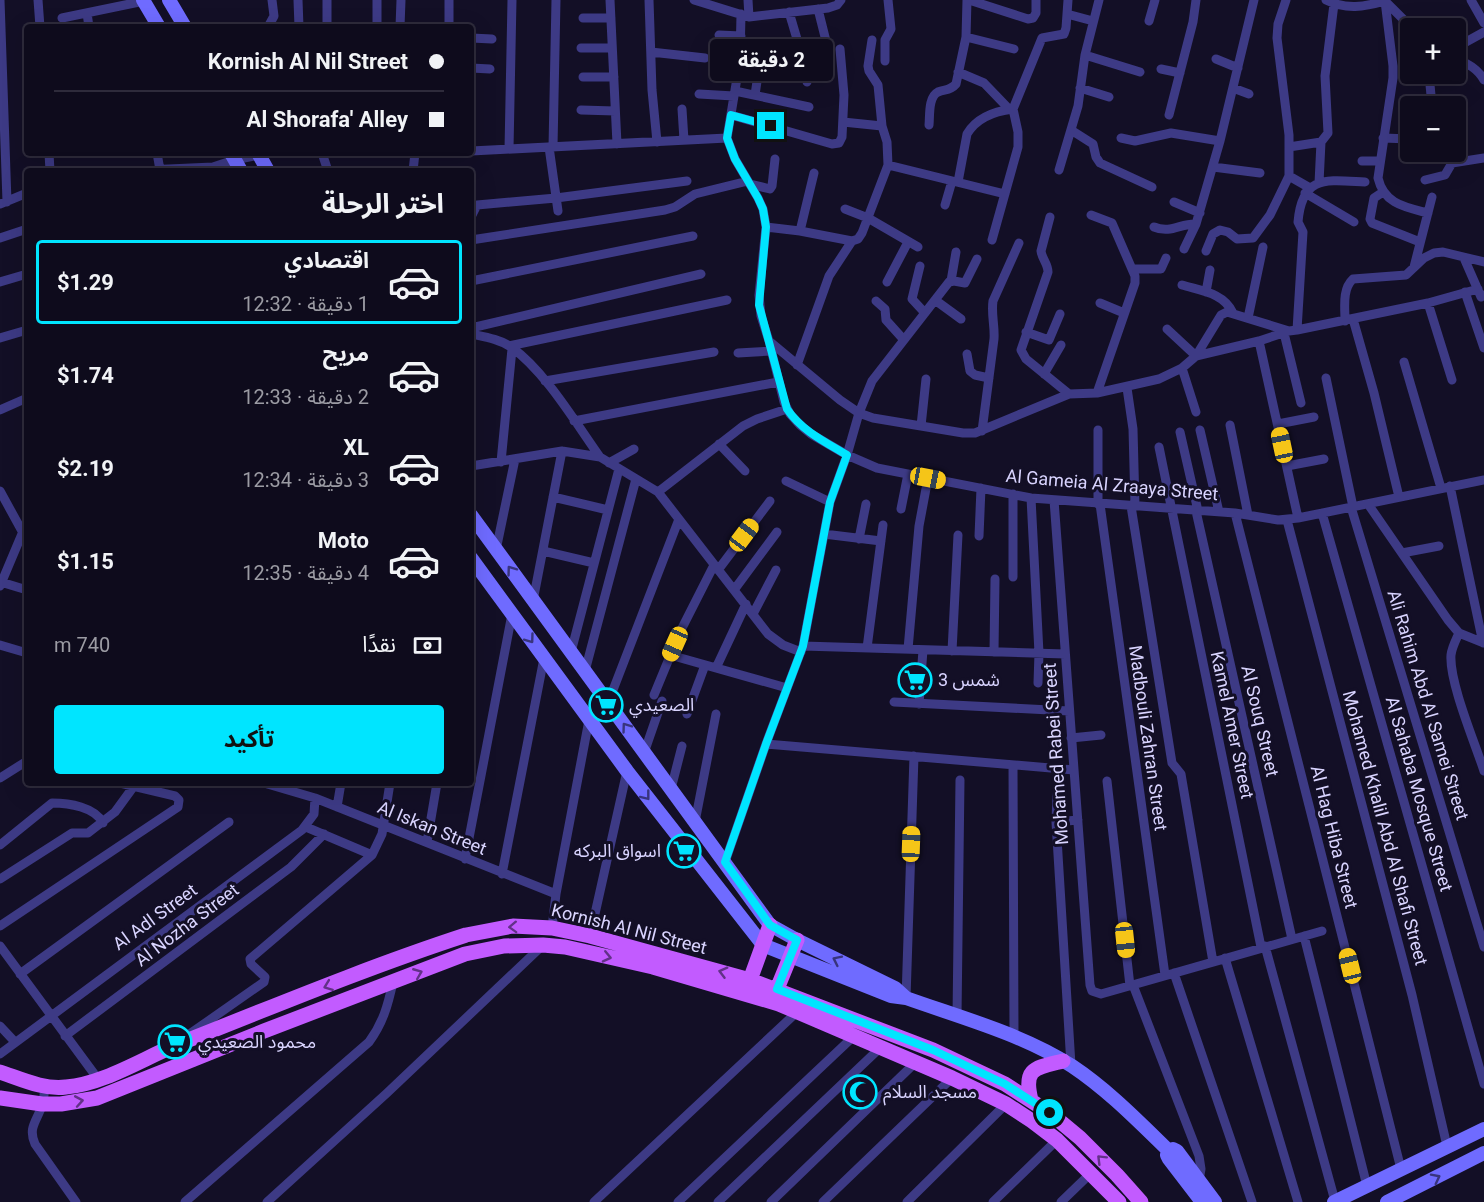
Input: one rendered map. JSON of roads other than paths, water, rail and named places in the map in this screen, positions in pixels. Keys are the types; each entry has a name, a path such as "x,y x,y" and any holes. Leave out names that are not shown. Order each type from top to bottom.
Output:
{"main road":[{"path":"169,0 183,24"},
{"path":"144,1 157,24"},
{"path":"474,519 770,925 895,988 906,998"},
{"path":"474,562 627,771 763,945 891,996 906,998 1014,1037 1067,1063 1100,1086 1169,1151"},
{"path":"578,704 598,690"},
{"path":"750,980 770,925"},
{"name":"Kornish Al Nil Street","path":"0,1072 45,1086 63,1088 75,1086 465,935 513,926 552,928 590,936 750,980 933,1050 1005,1084 1050,1113 1080,1138 1141,1202"},
{"path":"777,989 797,940"},
{"name":"Kornish Al Nil Street","path":"0,1098 42,1104 79,1102 114,1092 264,1030 465,954 504,946 565,947 663,970 779,1004 952,1078 1006,1104 1057,1140 1117,1201"},
{"path":"1031,1100 1028,1079 1032,1071 1040,1066 1067,1063"},
{"path":"1334,1202 1484,1128"},
{"path":"1169,1151 1177,1150 1215,1202"},
{"path":"1169,1151 1167,1155 1169,1159 1202,1202"},
{"path":"1387,1202 1484,1154"}],"street":[{"path":"0,0 4,203 24,194"},
{"path":"38,0 40,24"},
{"path":"270,24 274,16 272,0"},
{"path":"298,0 299,24"},
{"path":"327,0 327,24"},
{"path":"377,0 377,24"},
{"path":"400,24 401,0"},
{"path":"449,0 449,24"},
{"path":"509,149 512,0"},
{"path":"556,0 551,147 558,211"},
{"path":"610,0 617,144"},
{"path":"649,0 657,141"},
{"path":"694,0 745,15 789,12 806,5 818,9 837,5 841,0"},
{"path":"474,151 727,138 748,0"},
{"path":"885,61 885,40 891,29 888,0"},
{"path":"929,125 931,100 938,92 951,89 956,84 966,37 968,0 1028,19 1033,18 1036,13 1036,0"},
{"path":"1012,109 1042,38 1064,34 1068,0"},
{"path":"1059,170 1078,106 1085,55 1099,0"},
{"path":"1149,21 1155,0"},
{"path":"1169,115 1194,22 1196,0"},
{"path":"1184,249 1200,213 1213,167 1254,0"},
{"path":"1206,251 1213,234 1220,230 1228,232 1237,239 1253,238 1270,215 1289,176 1289,135 1277,38 1278,24 1287,0"},
{"path":"1471,0 1484,23"},
{"path":"62,18 144,1"},
{"path":"1300,403 1290,331 1304,232 1298,222 1312,188 1321,142 1328,133 1325,76 1330,2 1351,7 1388,1"},
{"path":"1388,1 1403,18"},
{"path":"1388,1 1393,66 1392,92 1378,178 1383,192 1398,204 1428,213"},
{"path":"818,9 828,49"},
{"path":"789,12 805,66 807,82"},
{"path":"87,13 89,24"},
{"path":"1067,14 1094,21"},
{"path":"583,18 611,18"},
{"path":"1466,42 1484,32"},
{"path":"719,35 741,36"},
{"path":"966,37 1014,49"},
{"path":"474,38 492,39"},
{"path":"797,365 829,276 852,241 862,233 888,165 887,142 882,126 877,80 869,71 868,66 872,40"},
{"path":"581,48 612,48"},
{"path":"731,115 832,144 839,143 842,137 844,95 840,49"},
{"path":"651,52 705,58"},
{"path":"1085,55 1140,72"},
{"path":"1216,59 1238,68"},
{"path":"754,95 760,61"},
{"path":"1466,63 1478,71 1484,80"},
{"path":"474,68 490,69"},
{"path":"1161,69 1180,73"},
{"path":"958,72 984,83 1012,109 1018,132 1018,147 992,240"},
{"path":"583,77 614,77"},
{"path":"1080,88 1109,97"},
{"path":"1233,88 1249,94"},
{"path":"699,94 754,95 809,107"},
{"path":"682,109 684,140"},
{"path":"945,205 955,182 970,128 990,114 1012,109"},
{"path":"580,111 615,111"},
{"path":"843,122 882,126"},
{"path":"1071,130 1093,144 1100,163 1152,187"},
{"path":"1121,138 1135,141 1171,133 1220,141"},
{"name":"Al Gameia Al Zraaya Street","path":"727,138 735,159 763,209 766,227 759,305 787,409 793,418 811,434 847,455 877,468 1031,498 1235,513 1287,520 1484,480"},
{"path":"1383,138 1400,139"},
{"path":"1289,147 1321,142"},
{"path":"206,168 254,156"},
{"path":"1425,180 1445,175 1452,163 1484,158"},
{"path":"474,240 665,210 675,207 695,194 749,182 770,189 776,159"},
{"path":"1362,161 1379,161"},
{"path":"888,165 1005,194"},
{"path":"1213,167 1260,173"},
{"path":"800,231 814,173"},
{"path":"1289,176 1312,188 1354,222"},
{"path":"1312,188 1332,180 1365,182"},
{"path":"474,211 477,205 556,198 687,181"},
{"path":"1383,192 1374,198 1370,219 1372,223 1420,243"},
{"path":"1413,269 1432,197"},
{"path":"1174,202 1200,213"},
{"path":"845,208 868,218 918,247"},
{"path":"1091,215 1112,223 1135,276 1097,393"},
{"path":"1050,217 1041,251 1048,266 1048,272 1021,346 1022,353 1069,394"},
{"path":"1154,227 1170,230 1196,224"},
{"path":"766,227 852,241"},
{"path":"0,238 24,230"},
{"path":"474,280 693,236"},
{"path":"887,282 908,242"},
{"path":"982,431 995,329 993,302 1019,243"},
{"path":"1248,318 1263,247"},
{"path":"725,862 802,649 830,502 859,413 872,381 951,281 956,252"},
{"path":"1399,497 1374,393 1349,320 1346,290 1348,284 1353,279 1402,276 1434,253 1443,252 1484,262"},
{"path":"1133,269 1161,269 1166,258"},
{"path":"1196,356 1290,331 1428,303 1465,292 1481,292 1464,258"},
{"path":"951,281 965,283 977,259"},
{"path":"920,266 912,299 925,313"},
{"path":"1206,292 1210,270"},
{"path":"474,327 700,274"},
{"path":"0,282 24,275"},
{"path":"1182,285 1222,297 1229,304 1233,313"},
{"path":"1465,292 1484,348"},
{"path":"511,347 727,300"},
{"path":"935,300 961,319"},
{"path":"876,301 885,309 886,320 904,340"},
{"path":"1100,303 1124,313"},
{"path":"1428,303 1452,380"},
{"path":"738,353 770,346 848,407 859,413 873,418 963,433 982,431 1069,394 1097,393 1159,379 1182,368 1196,356 1221,315 1227,312 1290,331"},
{"path":"1026,332 1049,340 1060,315"},
{"path":"1167,329 1196,356"},
{"path":"0,338 24,331"},
{"path":"474,335 492,338 511,347 530,363 600,457"},
{"path":"1259,341 1298,518"},
{"path":"1044,374 1061,345"},
{"path":"501,462 511,347"},
{"path":"545,381 714,352"},
{"path":"967,354 970,371 975,375 989,378"},
{"path":"1404,362 1446,487 1484,643"},
{"path":"1182,368 1196,412"},
{"name":"Ali Rahim Abd Al Samei Street","path":"1326,378 1352,507 1484,947"},
{"path":"921,426 926,379"},
{"path":"574,422 778,382"},
{"path":"1126,388 1133,429 1133,506 1172,763 1181,774 1213,962"},
{"path":"0,410 24,399"},
{"path":"658,492 750,422 787,409"},
{"path":"1278,424 1314,417"},
{"path":"1230,425 1248,515"},
{"name":"Madbouli Zahran Street","path":"1098,430 1099,504 1170,974 1252,1202"},
{"path":"1200,430 1219,512"},
{"name":"Al Souq Street","path":"1180,432 1292,939"},
{"path":"719,444 745,471"},
{"name":"Kamel Amer Street","path":"1159,447 1263,947 1334,1202"},
{"path":"609,462 634,449"},
{"path":"474,466 562,451 600,457 609,462 658,492 768,634 783,645 802,649 867,648 1065,654"},
{"path":"533,601 562,451"},
{"path":"496,550 515,459"},
{"path":"1287,466 1324,459"},
{"path":"571,652 619,469"},
{"path":"901,509 908,474"},
{"path":"908,649 919,526 928,478"},
{"path":"585,671 636,479"},
{"path":"786,482 830,502"},
{"path":"979,536 981,488"},
{"path":"0,491 24,527"},
{"path":"1013,495 1013,577"},
{"path":"554,497 608,510"},
{"path":"1031,498 1039,653 1038,683"},
{"name":"Mohamed Rabei Street","path":"1054,500 1090,986 1095,993 1105,993 1131,985"},
{"path":"644,753 670,656 716,567 770,501"},
{"path":"860,539 866,504"},
{"path":"1368,504 1448,620 1459,633 1484,643"},
{"name":"Al Hag Hiba Street","path":"1235,513 1401,1169"},
{"name":"Al Sahaba Mosque Street","path":"1322,513 1484,1084"},
{"path":"608,703 679,519"},
{"name":"Mohamed Khalil Abd Al Shafi Street","path":"1287,520 1412,995 1447,1146"},
{"path":"867,648 883,525"},
{"path":"24,531 1,584 24,589"},
{"path":"734,590 777,532"},
{"path":"824,534 881,541"},
{"path":"952,651 958,535"},
{"path":"1402,553 1439,546"},
{"path":"543,550 594,563"},
{"path":"0,560 14,551"},
{"path":"753,614 776,570"},
{"path":"994,652 995,579"},
{"path":"716,668 746,604"},
{"path":"465,859 512,614"},
{"path":"1459,633 1451,654 1452,666 1456,686 1484,771"},
{"path":"0,645 24,652"},
{"path":"919,704 923,650"},
{"path":"670,656 787,688"},
{"path":"502,874 544,658"},
{"path":"687,714 705,665"},
{"path":"894,702 1070,711"},
{"path":"695,822 716,714"},
{"path":"552,928 556,894 589,720"},
{"path":"1071,738 1101,735"},
{"path":"766,744 1074,770"},
{"path":"671,789 682,746"},
{"path":"906,998 914,756"},
{"path":"0,778 24,763"},
{"path":"1013,765 1014,1037"},
{"path":"590,936 627,771"},
{"path":"957,1016 960,780"},
{"path":"1107,781 1131,985 1199,1156 1201,1169 1199,1180"},
{"path":"0,879 72,832 86,834 104,823 116,812 134,786 175,796 179,800 178,807 0,926"},
{"name":"Al Iskan Street","path":"281,786 556,894"},
{"path":"337,807 340,786"},
{"path":"174,1046 264,982 266,976 251,964 250,959 372,855 380,842 390,786"},
{"path":"427,842 436,786"},
{"name":"Mohamed Rabei Street","path":"1057,794 1056,822 1067,1063"},
{"path":"315,798 314,814 306,827 372,855"},
{"path":"0,845 52,803 89,810 100,816 104,823"},
{"path":"1056,822 1077,820"},
{"path":"20,974 229,822"},
{"name":"Al Adl Street","path":"0,1054 306,827"},
{"name":"Al Nozha Street","path":"65,1036 285,872 303,857 324,834"},
{"path":"1131,985 1322,931"},
{"path":"1304,936 1367,1186"},
{"path":"267,1202 387,1093 543,945"},
{"path":"0,946 98,1079"},
{"path":"0,965 8,957"},
{"path":"1225,958 1298,1202"},
{"path":"185,1202 369,1042 385,1015 393,982"},
{"path":"594,1202 797,1012"},
{"path":"0,1026 15,1042"},
{"path":"678,1202 854,1036"},
{"path":"718,1202 881,1047"},
{"path":"771,1202 916,1062"},
{"path":"823,1202 952,1078"},
{"path":"45,1086 42,1104 31,1135 76,1202"},
{"path":"907,1202 1006,1104"},
{"path":"993,1202 1057,1140"},
{"path":"1061,1202 1091,1173"}],"place":[{"name":"شمس 3","path":"915,680"},
{"name":"الصعيدي","path":"606,705"},
{"name":"اسواق البركه","path":"684,851"},
{"name":"محمود الصعيدي","path":"175,1042"},
{"name":"مسجد السلام","path":"860,1092"}]}
